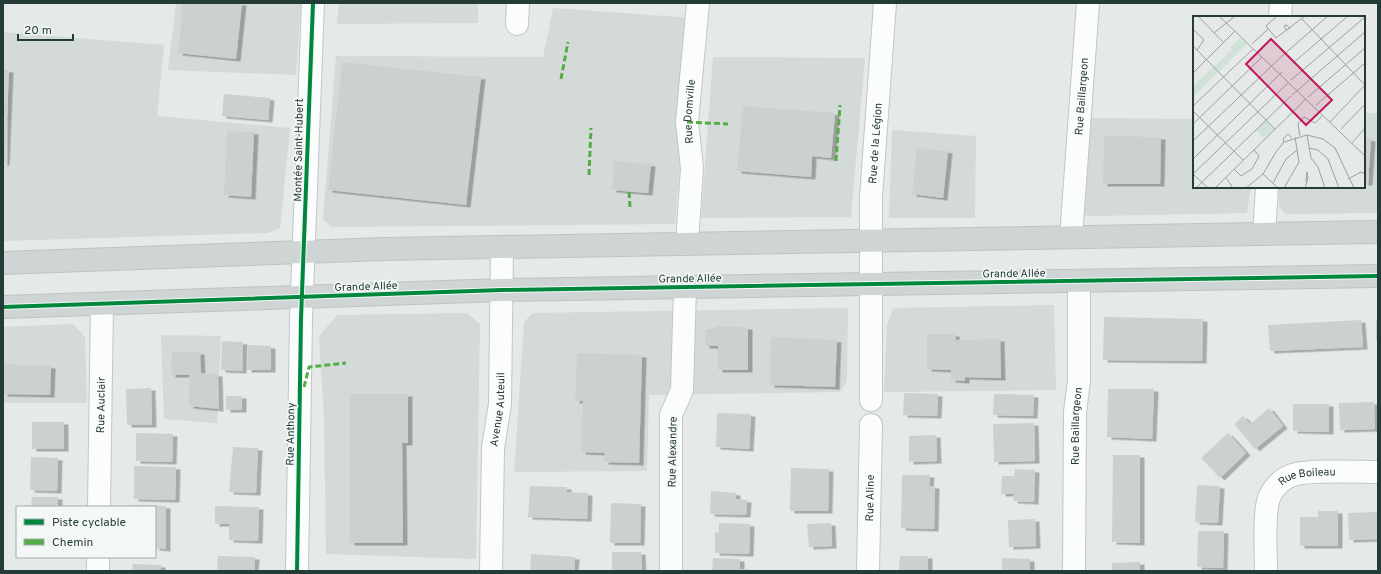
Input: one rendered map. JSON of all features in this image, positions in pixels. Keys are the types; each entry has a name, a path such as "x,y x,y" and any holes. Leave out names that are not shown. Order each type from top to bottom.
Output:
{"main road":[{"path":"3,264 502,246 1378,232"},
{"name":"Grande Allée","path":"3,307 502,290 1378,276"}],"street":[{"name":"Montée Saint-Hubert","path":"302,297 309,66 313,3"},
{"name":"Rue Domville","path":"687,244 692,168 687,122 698,3"},
{"name":"Rue de la Légion","path":"872,284 870,197 885,3"},
{"name":"Rue Baillargeon","path":"1071,237 1088,3"},
{"path":"1280,16 1281,3"},
{"path":"1264,234 1267,188"},
{"name":"Avenue Auteuil","path":"491,571 493,448 500,404 502,246"},
{"name":"Rue Baillargeon","path":"1074,571 1075,412 1079,381 1079,281"},
{"path":"871,400 872,284"},
{"name":"Rue Alexandre","path":"671,571 671,415 682,390 685,287"},
{"name":"Rue Anthony","path":"297,571 302,297"},
{"name":"Rue Auclair","path":"99,506 102,304"},
{"name":"Rue Aline","path":"868,571 871,425"},
{"name":"Rue Boileau","path":"1266,571 1267,506 1271,494 1278,484 1290,476 1305,473 1378,472"},
{"path":"98,558 98,571"}],"shaded area":[{"path":"176,3 301,3 296,75 168,70"},
{"path":"339,3 478,3 478,23 337,24"},
{"path":"553,8 692,18 675,224 331,227 323,219 336,56 543,57"},
{"path":"3,32 164,45 157,116 290,128 280,228 268,233 3,241"},
{"path":"713,57 865,58 851,217 701,218"},
{"path":"1365,112 1378,114 1378,213 1285,214 1279,206 1279,188 1365,188"},
{"path":"1089,118 1193,119 1193,188 1251,188 1247,213 1083,215"},
{"path":"892,130 976,136 975,218 889,218"},
{"path":"1054,305 1056,390 884,392 887,326 893,308"},
{"path":"848,308 847,381 840,392 649,395 647,471 514,472 524,322 533,313"},
{"path":"467,313 480,324 476,559 326,554 324,417 319,336 337,315"},
{"path":"73,324 85,337 87,403 3,403 3,327"},
{"path":"161,335 221,336 217,423 164,419"}],"building":[{"path":"183,3 242,3 236,59 178,53"},
{"path":"342,62 481,77 466,205 328,190"},
{"path":"3,70 9,70 5,163 3,163"},
{"path":"224,94 270,98 268,120 222,116"},
{"path":"743,106 835,113 831,158 812,156 811,177 737,171"},
{"path":"227,131 254,132 251,197 224,195"},
{"path":"1104,136 1161,137 1160,184 1103,184"},
{"path":"1365,138 1371,139 1368,183 1365,183"},
{"path":"917,148 948,151 943,198 912,194"},
{"path":"614,161 651,164 648,193 612,190"},
{"path":"1104,317 1203,319 1202,361 1103,360"},
{"path":"1361,320 1363,347 1270,351 1268,325"},
{"path":"1376,320 1378,320 1378,341 1376,341"},
{"path":"715,326 748,327 748,370 718,370 718,346 705,346 706,329 715,329"},
{"path":"927,334 955,334 956,340 1000,339 1001,378 965,377 965,381 951,380 951,370 927,369"},
{"path":"771,337 837,340 835,387 770,385"},
{"path":"222,341 243,342 242,371 221,370"},
{"path":"248,345 271,346 271,370 247,370"},
{"path":"172,352 200,352 201,373 218,374 219,409 189,406 189,375 171,375"},
{"path":"577,353 642,355 639,463 604,462 605,453 581,452 583,401 575,401"},
{"path":"3,364 51,366 50,395 3,394"},
{"path":"151,388 152,425 127,425 126,389"},
{"path":"1108,389 1154,389 1152,439 1107,437"},
{"path":"904,393 938,394 937,416 903,415"},
{"path":"350,394 408,394 408,443 402,443 403,543 350,543"},
{"path":"994,394 1034,395 1033,416 993,415"},
{"path":"226,396 242,396 242,410 226,410"},
{"path":"1374,402 1375,429 1340,430 1339,403"},
{"path":"1293,404 1329,404 1329,432 1293,431"},
{"path":"1269,408 1283,426 1255,449 1234,424 1243,416 1250,424"},
{"path":"717,413 751,414 749,449 716,447"},
{"path":"32,422 64,422 64,449 32,449"},
{"path":"1034,423 1035,461 994,462 993,424"},
{"path":"136,433 173,434 172,462 136,461"},
{"path":"1228,433 1246,453 1220,478 1201,458"},
{"path":"936,435 937,461 909,462 909,436"},
{"path":"233,447 258,448 256,493 229,492"},
{"path":"1113,455 1140,455 1140,543 1112,542"},
{"path":"31,457 58,458 57,491 30,490"},
{"path":"134,466 176,467 175,500 134,499"},
{"path":"791,468 829,469 828,511 790,511"},
{"path":"1015,469 1035,470 1034,502 1013,501 1014,494 1001,494 1002,476 1014,476"},
{"path":"902,475 930,475 929,486 935,486 934,529 901,528"},
{"path":"1197,485 1220,486 1218,523 1195,522"},
{"path":"530,486 567,487 567,492 588,493 587,519 528,517"},
{"path":"711,491 736,493 736,499 747,500 746,515 710,514"},
{"path":"32,497 58,497 58,506 31,506"},
{"path":"611,503 641,504 640,543 610,543"},
{"path":"133,505 166,506 166,549 156,548 156,506"},
{"path":"215,506 259,507 258,541 229,540 229,524 215,524"},
{"path":"1318,511 1338,511 1338,546 1300,546 1300,517 1318,517"},
{"path":"1378,512 1378,539 1349,540 1348,513"},
{"path":"1035,519 1036,546 1009,547 1008,520"},
{"path":"719,523 750,524 749,554 715,553 715,532 719,533"},
{"path":"831,523 832,546 809,547 807,524"},
{"path":"1198,531 1224,531 1223,568 1197,567"},
{"path":"612,552 641,552 642,571 612,571"},
{"path":"531,554 575,557 574,571 530,571"},
{"path":"218,556 255,557 254,571 217,571"},
{"path":"900,556 928,556 928,571 899,571"},
{"path":"713,558 740,559 740,569 748,569 748,571 712,571"},
{"path":"1002,558 1030,559 1030,571 1002,571"},
{"path":"1140,562 1140,571 1112,571 1112,563"},
{"path":"133,564 161,565 161,571 132,571"}],"marked path":[{"path":"561,79 568,42"},
{"path":"836,161 840,105"},
{"path":"687,122 728,124"},
{"path":"589,175 591,128"},
{"path":"629,192 630,207"},
{"path":"304,387 309,367 346,363"}],"cycle path":[{"path":"297,571 301,319 313,3"},
{"path":"3,307 502,290 1378,276"}]}
